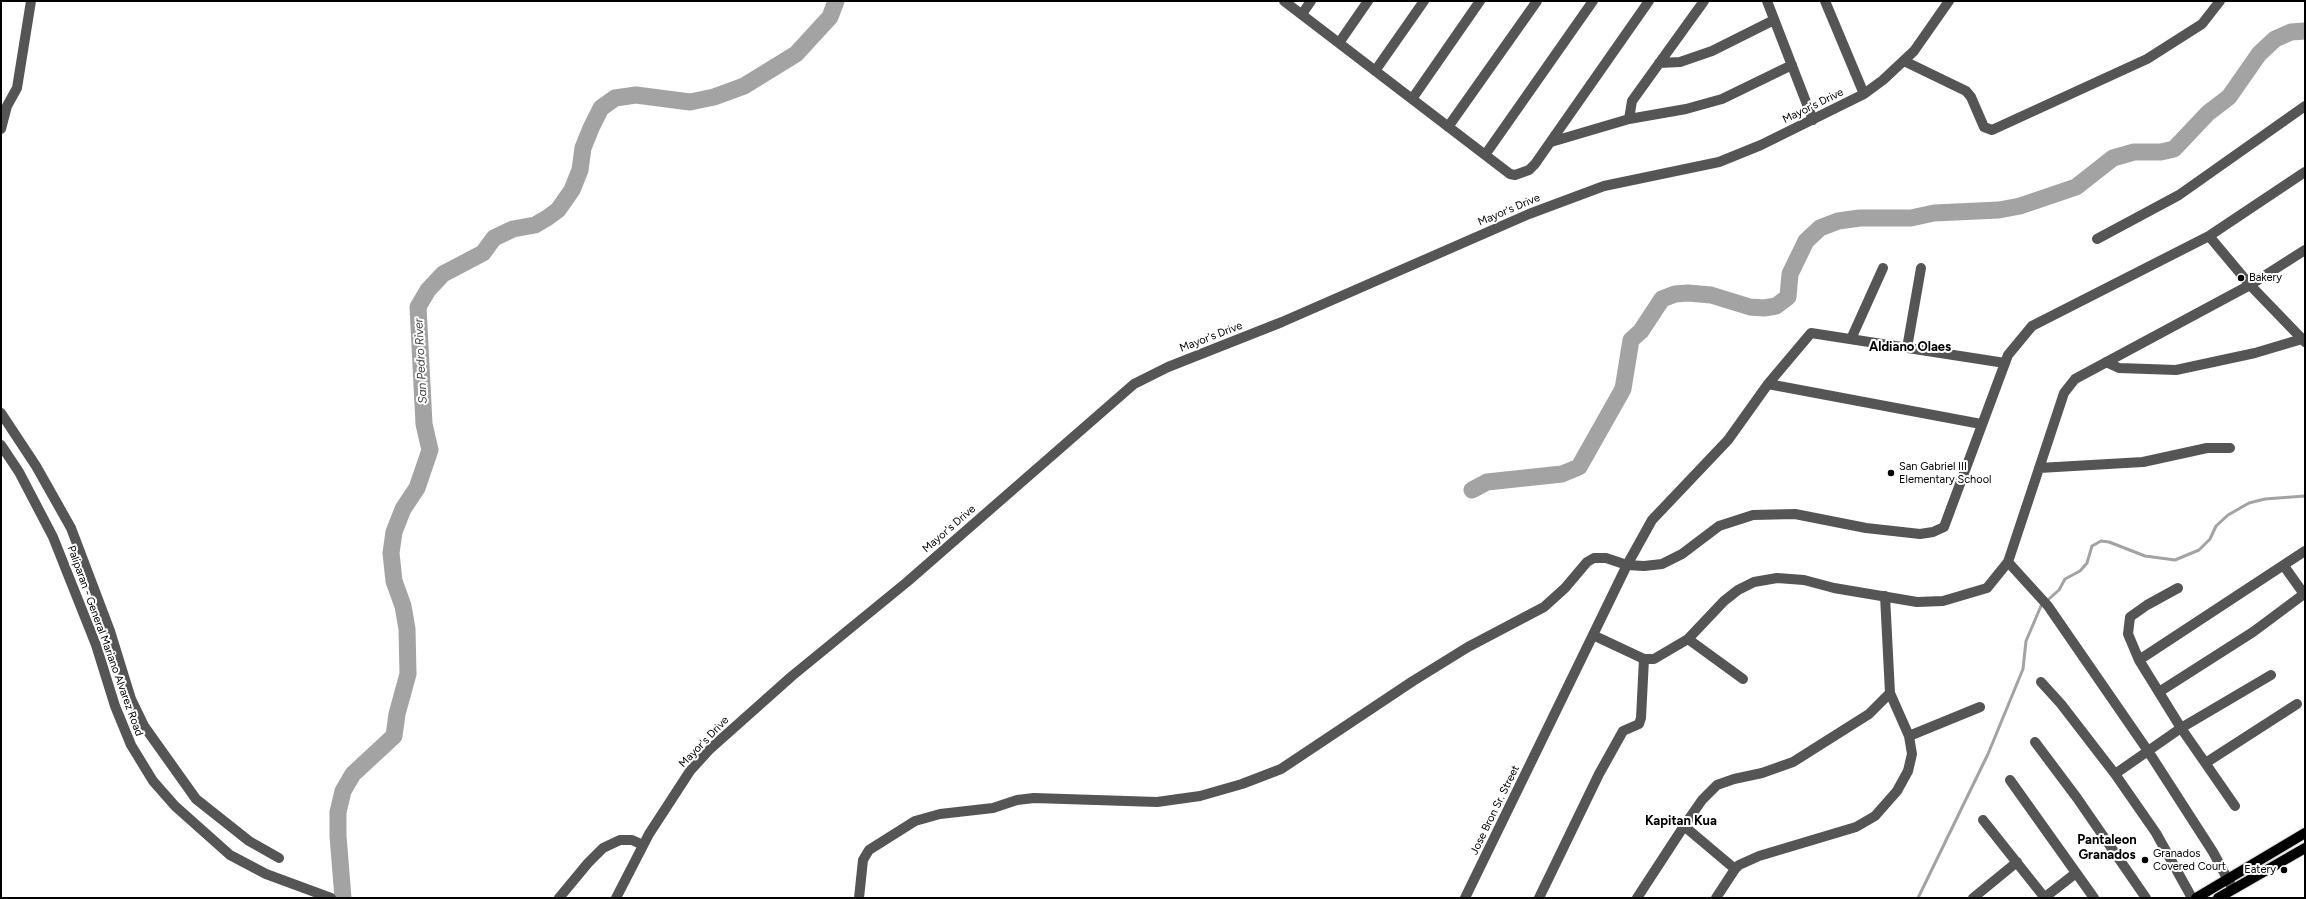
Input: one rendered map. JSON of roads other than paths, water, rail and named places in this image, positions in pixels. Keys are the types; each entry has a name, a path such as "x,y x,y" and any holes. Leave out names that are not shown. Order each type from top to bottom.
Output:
{"main road":[{"path":"2196,898 2305,833"},
{"path":"2218,898 2305,848"}],"street":[{"path":"1,129 7,106 17,88 32,1"},
{"path":"1284,1 1510,174 1521,174 1535,164 1649,1"},
{"path":"1302,14 1311,1"},
{"path":"1339,43 1368,1"},
{"path":"1375,71 1424,1"},
{"path":"1412,99 1480,1"},
{"path":"1448,127 1537,1"},
{"path":"1485,155 1593,1"},
{"path":"1629,119 1632,101 1704,1"},
{"path":"1767,1 1813,120"},
{"path":"1825,1 1864,94"},
{"name":"Mayor's Drive","path":"616,898 643,845 690,771 710,749 792,676 907,582 1134,384 1168,367 1282,322 1529,214 1604,186 1719,162 1813,120 1864,94 1904,61 1949,1"},
{"path":"1904,61 1966,91 1971,97 1984,127 1992,130 2147,59 2202,24 2220,1"},
{"path":"1659,63 1680,62 1712,51 1774,20"},
{"path":"1551,142 1629,119 1686,109 1722,99 1792,65"},
{"path":"2097,239 2179,195 2305,106"},
{"path":"859,898 863,860 869,850 915,821 940,814 993,808 1017,800 1034,798 1157,802 1200,796 1242,784 1281,769 1413,680 1468,647 1544,607 1566,588 1587,562 1594,558 1606,558 1627,565 1644,566 1662,564 1682,554 1719,526 1753,515 1795,514 1866,528 1920,534 1933,532 1944,527 1956,500 1981,424 2008,355 2032,326 2209,236 2305,172"},
{"path":"2106,362 2119,368 2176,370 2254,353 2304,340 2250,285 2209,236"},
{"path":"1594,636 1644,659 1654,659 1688,638 1724,601 1738,590 1754,582 1777,578 1804,580 1834,588 1917,602 1943,601 1966,596 1987,588 2008,562 2064,393 2075,379 2250,285 2305,250"},
{"path":"1882,268 1850,339 2005,363"},
{"path":"1907,348 1920,268"},
{"name":"Jose Bron Sr. Street","path":"1465,898 1594,636 1627,565 1652,520 1728,440 1768,384 1811,333 1850,339"},
{"path":"1768,384 1981,424"},
{"name":"Paliparan - General Mariano Alvarez Road","path":"1,413 36,466 71,528 110,631 131,699 144,726 196,799 249,841 279,858"},
{"name":"Paliparan - General Mariano Alvarez Road","path":"1,445 19,472 53,536 96,645 123,726 131,745 153,781 175,806 230,855 266,874 331,898"},
{"path":"2039,468 2143,462 2207,448 2230,448"},
{"path":"2139,660 2305,551"},
{"path":"2008,562 2048,606 2148,751 2213,852 2233,889"},
{"path":"2159,692 2253,632 2304,594 2284,566"},
{"path":"2178,588 2147,605 2130,618 2128,634 2139,660 2181,728 2207,762 2235,806"},
{"path":"1716,898 1735,869 1759,856 1856,826 1875,816 1897,791 1908,771 1912,754 1909,736 1890,693 1885,596"},
{"path":"1688,638 1743,679"},
{"path":"1539,898 1599,774 1623,731 1639,724 1641,718 1644,659"},
{"path":"2115,774 2181,728 2271,675"},
{"path":"2041,682 2061,704 2115,774 2156,833 2192,898"},
{"path":"1637,898 1702,800 1717,785 1734,779 1762,773 1793,762 1869,714 1890,693"},
{"path":"2207,762 2297,704"},
{"path":"1909,736 1980,707"},
{"path":"2035,742 2077,798 2146,898"},
{"path":"2010,780 2094,898"},
{"path":"1983,820 2045,898 2076,873"},
{"path":"1684,826 1735,869"},
{"path":"559,898 588,863 604,848 620,840 632,840 643,845"},
{"path":"1973,898 2017,862"}],"waterway":[{"name":"San Pedro River","path":"343,898 338,836 338,812 343,791 353,774 394,736 397,714 408,674 407,629 403,606 394,581 391,553 394,532 403,509 417,488 430,450 424,424 418,307 428,290 443,274 483,253 494,238 513,229 535,225 558,210 572,190 580,170 583,148 601,108 615,98 636,95 690,102 714,97 744,86 796,54 830,17 836,1"},
{"path":"1472,490 1487,482 1562,474 1579,467 1623,389 1631,340 1641,331 1662,299 1675,294 1688,293 1711,295 1750,307 1764,308 1776,306 1788,297 1790,274 1806,241 1820,228 1838,221 1860,218 1911,218 1934,213 1999,210 2020,206 2076,187 2113,158 2134,152 2161,152 2174,149 2208,113 2229,97 2259,54 2275,39 2291,32 2305,31"},
{"path":"1918,898 1988,754 2023,669 2026,641 2041,606 2059,590 2065,579 2080,571 2087,563 2092,546 2101,541 2109,542 2145,556 2175,560 2199,550 2210,539 2216,526 2228,515 2249,503 2265,499 2305,496"}],"place":[{"name":"Bakery","path":"2241,278"},
{"name":"San Gabriel III Elementary School","path":"1891,473"},
{"name":"Granados Covered Court","path":"2145,860"},
{"name":"Eatery","path":"2284,870"}],"district":[{"name":"Aldiano Olaes","path":"1910,347"},
{"name":"Kapitan Kua","path":"1681,821"},
{"name":"Pantaleon Granados","path":"2107,848"}]}
